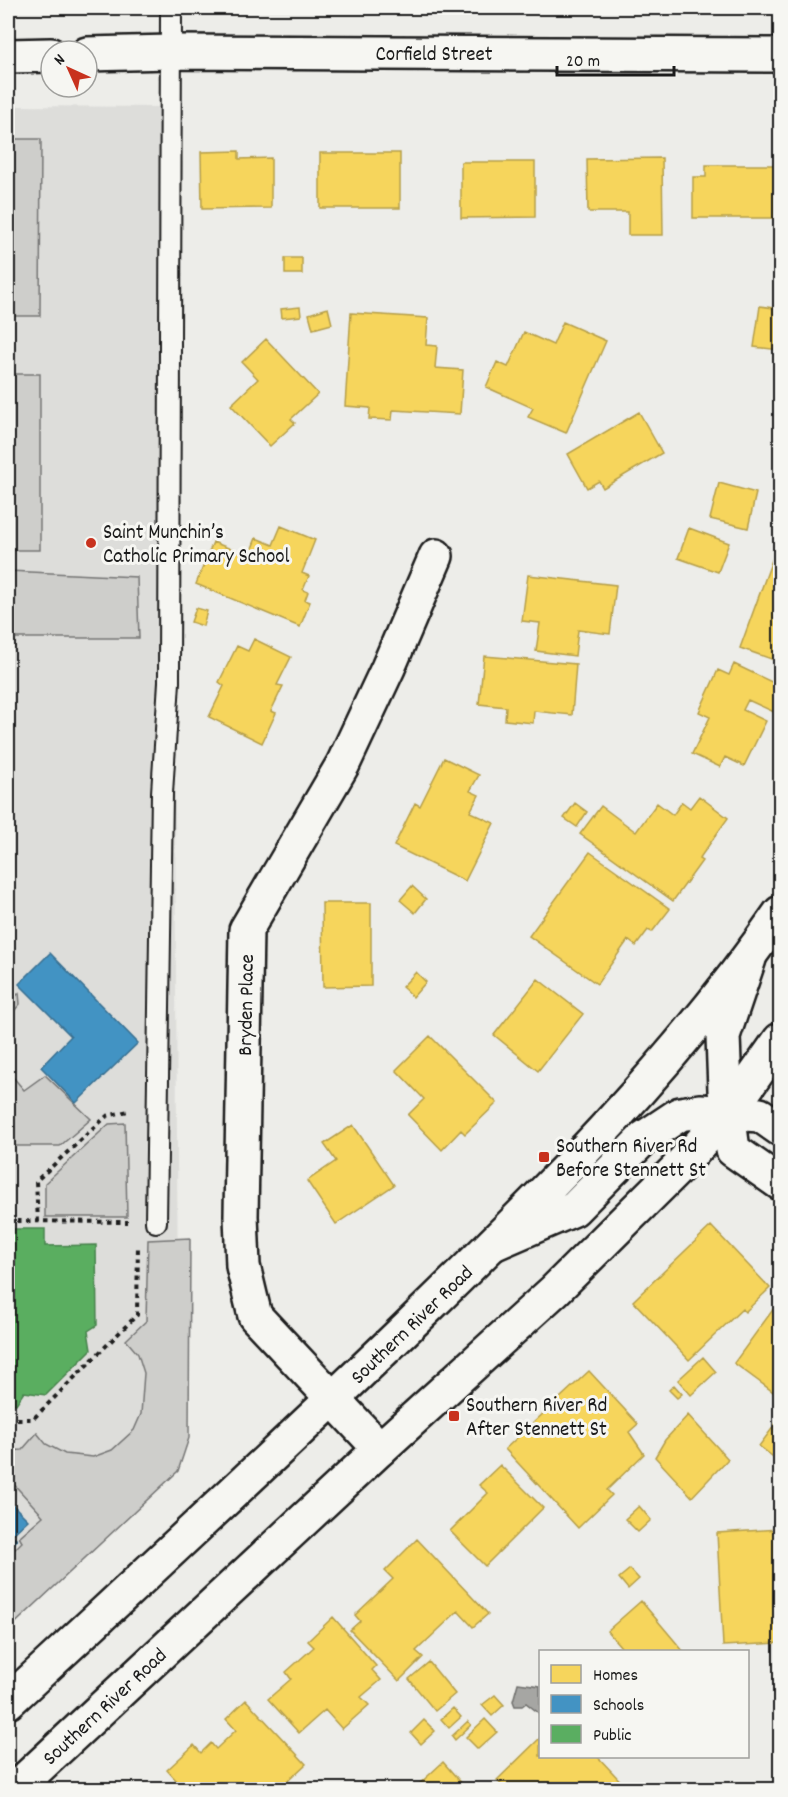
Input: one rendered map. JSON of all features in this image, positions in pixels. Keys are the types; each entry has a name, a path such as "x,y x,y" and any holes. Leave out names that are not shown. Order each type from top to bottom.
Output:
{"main road":[{"name":"Corfield Street","path":"99,54 171,52 780,55"},
{"path":"8,56 39,55"},
{"name":"Bryden Place","path":"380,1449 255,1317 243,1266 241,1216 246,930 343,764 388,668 436,556"},
{"name":"Southern River Road","path":"8,1702 332,1400 563,1173 676,1048 750,957 780,913"},
{"path":"750,957 723,1036 728,1114 733,1150 780,1183"},
{"name":"Southern River Road","path":"14,1790 380,1449 554,1291 675,1171 728,1114 780,1040"},
{"path":"491,1245 574,1209 644,1138 680,1114 700,1111 760,1115 780,1129"}],"lane":[{"path":"156,1222 162,793 169,682 171,8"}],"path":[{"path":"38,1222 36,1180 107,1116 157,1105"},
{"path":"8,1221 156,1222"},
{"path":"8,1419 33,1419 137,1315 138,1238"}],"shaded area":[{"name":"Saint Munchin’s Catholic Primary School","path":"8,106 171,107 178,1315 177,1463 8,1618"},
{"path":"8,139 41,139 40,316 8,316"},
{"path":"8,374 40,374 40,550 8,550"},
{"path":"8,571 137,577 139,638 8,638"},
{"path":"19,993 20,1004 8,1018 8,1004"},
{"path":"8,1018 12,1076 24,1090 45,1075 91,1119 60,1146 8,1146"},
{"path":"125,1123 127,1217 45,1217 45,1183 109,1124"},
{"path":"190,1238 189,1438 178,1471 8,1630 8,1556 22,1542 19,1537 43,1516 8,1478 8,1451 22,1450 37,1433 46,1444 65,1454 93,1457 112,1450 134,1430 141,1414 144,1373 138,1354 126,1340 146,1321 148,1240"},
{"path":"518,1683 539,1686 539,1713 526,1703 522,1706 515,1706 513,1701"}],"building: Homes":[{"path":"239,151 239,159 271,158 271,208 202,209 201,152"},
{"path":"320,153 400,153 400,208 320,208"},
{"path":"662,158 663,235 628,235 628,212 588,212 587,159"},
{"path":"461,162 535,162 535,217 461,218"},
{"path":"706,165 780,165 780,218 693,218 693,177 706,177"},
{"path":"285,258 302,258 302,274 285,274"},
{"path":"760,306 780,309 780,350 754,347"},
{"path":"300,307 301,316 282,318 281,309"},
{"path":"328,308 332,324 313,329 309,314"},
{"path":"351,313 428,318 426,345 437,346 435,368 463,370 460,414 393,410 392,420 369,419 370,408 345,406"},
{"path":"563,322 606,341 566,433 528,417 533,408 486,387 497,362 508,367 524,332 553,345"},
{"path":"266,339 318,394 291,419 295,423 270,446 231,405 258,379 242,362"},
{"path":"639,412 662,453 603,488 599,481 587,488 568,454"},
{"path":"719,483 756,493 748,528 710,519"},
{"path":"281,526 315,540 302,573 309,576 303,590 308,592 305,600 310,602 300,627 196,584 213,542 249,556 256,538 273,545"},
{"path":"689,528 729,543 718,572 678,558"},
{"path":"776,549 780,551 780,662 740,648"},
{"path":"528,575 616,585 610,634 578,630 575,656 536,651 540,623 522,621"},
{"path":"196,608 207,611 203,626 191,622"},
{"path":"254,639 291,657 277,685 283,686 271,711 276,713 262,743 209,717 224,686 219,682 237,646 248,651"},
{"path":"484,656 576,664 572,715 534,711 533,723 505,720 506,707 479,704"},
{"path":"734,664 780,686 780,697 774,712 748,700 743,710 766,721 744,766 725,757 720,767 692,754 710,717 699,712 718,670 729,675"},
{"path":"444,758 479,775 470,791 479,795 470,812 494,823 465,881 394,846 415,803 420,806"},
{"path":"699,796 728,818 699,859 702,861 673,901 580,834 601,806 636,832 657,803 673,815 682,802 690,808"},
{"path":"575,803 587,812 577,827 564,818"},
{"path":"590,852 670,909 652,932 648,930 636,946 628,940 597,984 529,936"},
{"path":"412,886 426,899 415,913 400,900"},
{"path":"322,903 371,903 371,986 323,987"},
{"path":"416,972 426,982 413,997 402,987"},
{"path":"538,979 583,1014 538,1071 494,1035"},
{"path":"430,1036 497,1103 465,1134 461,1130 442,1150 408,1115 424,1099 396,1070"},
{"path":"353,1125 394,1185 336,1224 307,1181 336,1161 324,1144"},
{"path":"711,1226 770,1288 745,1312 742,1309 689,1360 633,1301"},
{"path":"780,1300 780,1397 734,1363"},
{"path":"703,1357 716,1372 691,1395 678,1380"},
{"path":"589,1371 638,1424 629,1432 644,1454 607,1490 612,1495 578,1528 505,1449"},
{"path":"674,1385 682,1394 677,1398 669,1390"},
{"path":"688,1415 728,1459 692,1497 655,1457 665,1440"},
{"path":"780,1418 780,1462 759,1446"},
{"path":"500,1465 543,1508 485,1566 450,1531 488,1493 479,1485"},
{"path":"639,1506 651,1520 638,1532 625,1519"},
{"path":"780,1529 780,1643 723,1646 717,1533"},
{"path":"417,1539 488,1614 473,1627 458,1611 416,1651 423,1657 399,1681 350,1630 360,1621 355,1615 393,1579 385,1571"},
{"path":"630,1569 639,1579 628,1589 619,1578"},
{"path":"641,1601 682,1650 619,1650 621,1647 607,1631"},
{"path":"333,1617 376,1666 372,1670 381,1680 361,1697 369,1705 342,1729 325,1710 299,1733 268,1699 291,1679 286,1672 314,1647 308,1641"},
{"path":"429,1662 455,1694 435,1711 409,1679"},
{"path":"495,1695 504,1705 492,1716 482,1705"},
{"path":"246,1700 306,1764 278,1790 185,1790 167,1770 194,1745 201,1753 211,1743 216,1749 236,1730 226,1719"},
{"path":"453,1708 461,1717 449,1728 441,1719"},
{"path":"485,1719 497,1732 478,1749 466,1737"},
{"path":"424,1720 435,1731 421,1744 411,1733"},
{"path":"468,1721 471,1725 455,1740 452,1736"},
{"path":"539,1739 539,1758 599,1758 627,1788 506,1790 497,1780"},
{"path":"443,1762 464,1786 460,1790 418,1790 416,1787"}],"building: Schools":[{"path":"50,953 138,1043 76,1103 41,1067 71,1036 19,984"},
{"path":"8,1500 28,1520 12,1535 17,1540 8,1549"}],"building: Public":[{"path":"8,1229 45,1229 45,1246 96,1245 97,1325 88,1331 91,1350 46,1395 24,1392 16,1404 8,1403"}],"place":[{"name":"Saint Munchin’s Catholic Primary School","path":"91,543"},
{"name":"Southern River Rd Before Stennett St","path":"544,1157"},
{"name":"Southern River Rd After Stennett St","path":"454,1416"}]}
